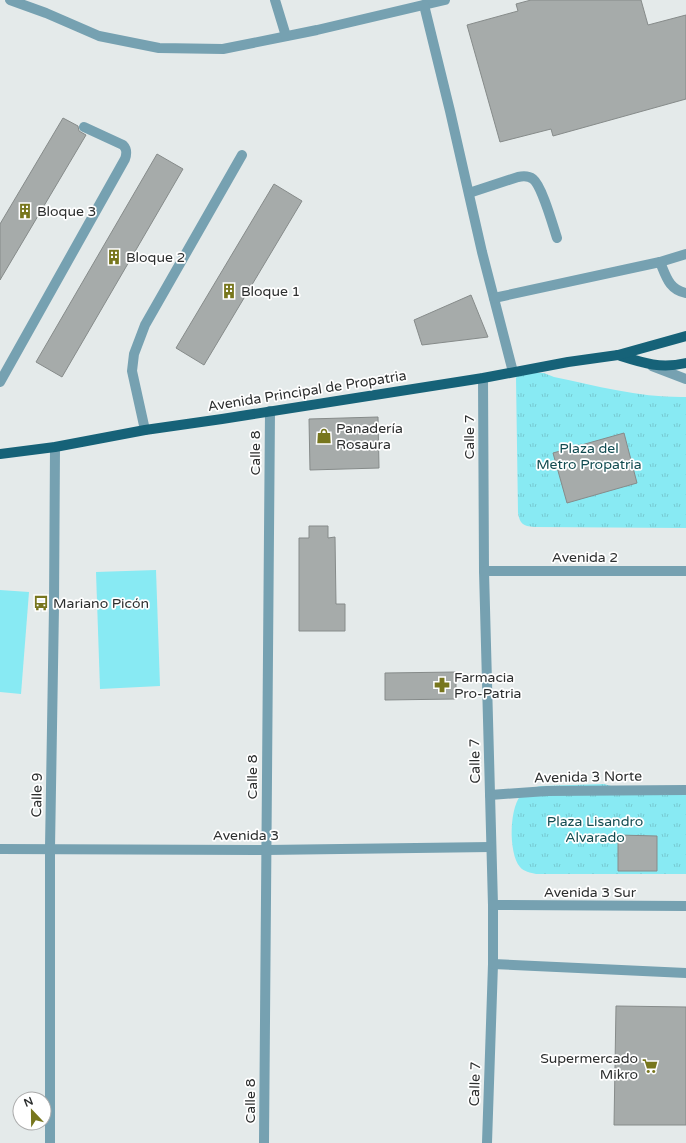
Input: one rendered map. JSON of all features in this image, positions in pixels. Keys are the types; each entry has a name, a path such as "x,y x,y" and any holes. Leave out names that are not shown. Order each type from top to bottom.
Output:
{"main road":[{"name":"Avenida Principal de Propatria","path":"0,454 55,447 145,430 483,378 618,355 686,336"},
{"name":"Avenida Principal de Propatria","path":"618,355 648,364 673,366 686,363"}],"street":[{"path":"10,0 46,13 99,36 160,48 223,48 286,36 445,0"},
{"path":"275,0 286,36"},
{"path":"424,5 482,252 513,372"},
{"path":"0,382 125,159 127,152 123,145 84,127"},
{"path":"145,430 132,371 134,354 145,325 242,155"},
{"path":"469,193 518,177 526,176 533,179 539,187 557,238"},
{"path":"494,298 660,262 686,254"},
{"path":"660,262 673,287 678,292 686,293"},
{"name":"Avenida Principal de Propatria","path":"648,364 686,379"},
{"name":"Calle 7","path":"483,378 484,571 493,905 493,964 488,1143"},
{"name":"Calle 8","path":"264,1143 270,411"},
{"name":"Calle 9","path":"50,1143 50,848 55,447"},
{"name":"Avenida 2","path":"484,571 686,571"},
{"name":"Avenida 3 Norte","path":"490,795 548,791 686,790"},
{"name":"Avenida 3","path":"0,849 266,850 491,847"},
{"name":"Avenida 3 Sur","path":"493,905 686,906"},
{"path":"493,964 686,972"}],"green space":[{"name":"Plaza del Metro Propatria","path":"544,373 554,377 603,388 653,396 686,397 686,528 534,527 527,526 521,522 518,513 516,378 518,374"},
{"path":"156,570 160,686 100,689 96,572"},
{"path":"0,590 29,592 21,694 0,692"},
{"name":"Plaza Lisandro Alvarado","path":"604,784 611,786 686,793 686,874 536,874 525,871 520,867 513,851 512,829 515,807 518,799 523,793 532,788 541,786"}],"building":[{"path":"531,0 641,0 648,25 686,15 686,99 553,136 551,129 500,142 467,25 518,11 516,4"},
{"name":"Bloque 3","path":"63,118 78,126 79,131 86,135 0,280 0,224"},
{"name":"Bloque 2","path":"157,154 183,169 62,377 36,362"},
{"name":"Bloque 1","path":"274,184 302,201 204,365 176,348"},
{"path":"471,295 488,337 422,345 414,320"},
{"path":"378,417 379,468 310,470 309,419"},
{"path":"624,433 637,483 567,503 553,453"},
{"path":"309,526 328,526 328,538 335,537 336,604 345,604 345,631 299,631 299,538 309,538"},
{"path":"456,672 456,699 385,700 385,673"},
{"path":"618,835 657,836 657,871 618,871"},
{"name":"Supermercado Mikro","path":"616,1006 686,1007 686,1125 614,1125"}],"place":[{"name":"Bloque 3","path":"25,211"},
{"name":"Bloque 2","path":"114,257"},
{"name":"Bloque 1","path":"229,291"},
{"name":"Panadería Rosaura","path":"324,436"},
{"name":"Mariano Picón","path":"41,603"},
{"name":"Farmacia Pro-Patria","path":"442,685"},
{"name":"Supermercado Mikro","path":"650,1066"}]}
